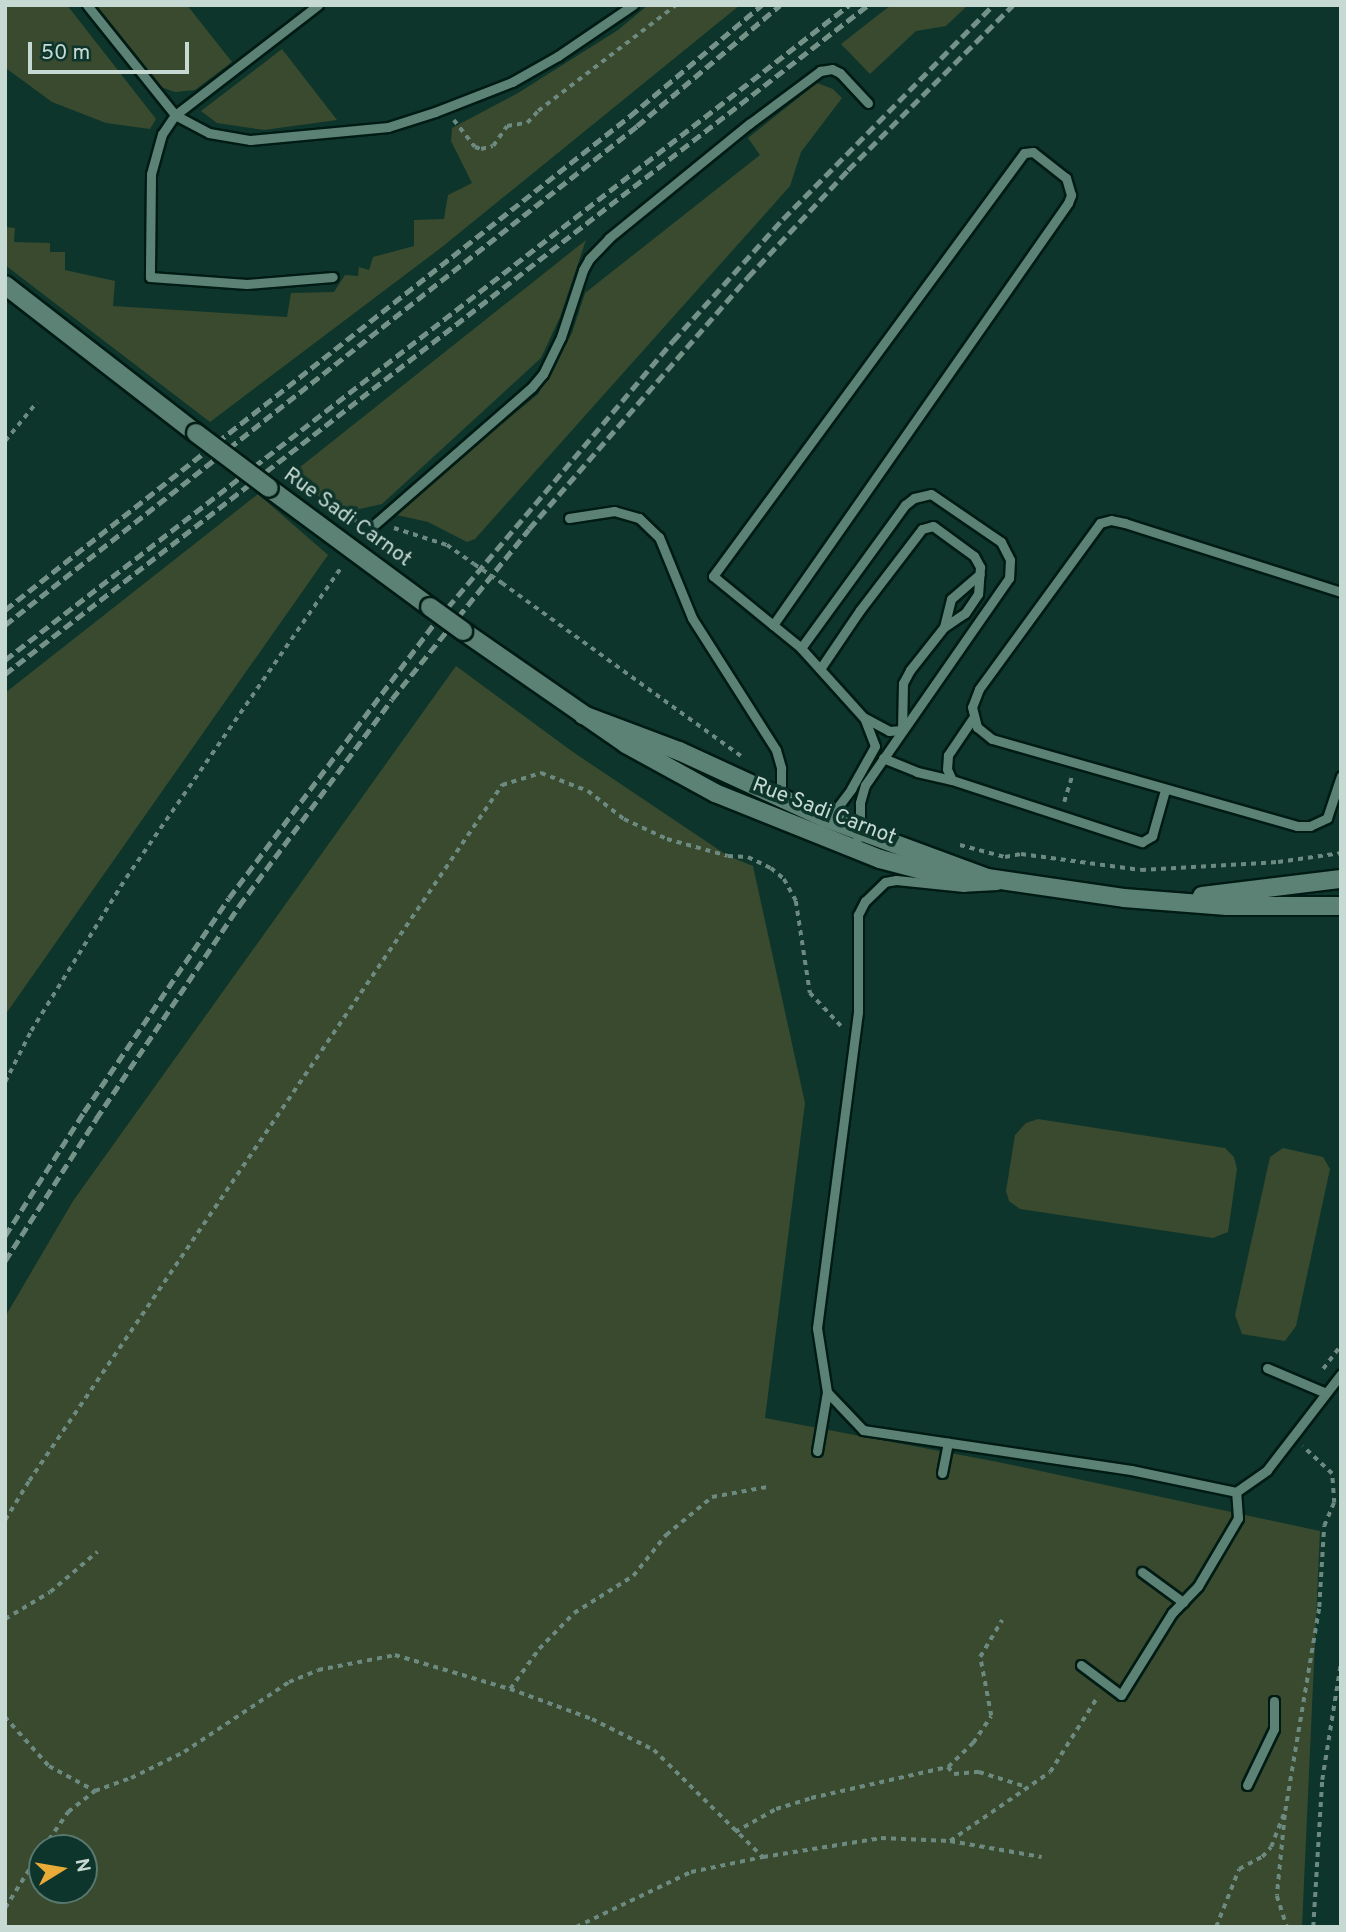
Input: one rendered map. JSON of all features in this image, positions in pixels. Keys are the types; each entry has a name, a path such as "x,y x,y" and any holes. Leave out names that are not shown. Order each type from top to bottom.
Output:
{"main road":[{"name":"Rue Sadi Carnot","path":"5,285 88,353 269,488 463,631 626,744 692,781 853,850 947,877 987,878"},
{"name":"Rue Sadi Carnot","path":"5,299 88,353"},
{"name":"Rue Sadi Carnot","path":"583,715 679,751 773,797 987,878 1100,896 1227,906 1341,906"},
{"name":"Rue Sadi Carnot","path":"1166,900 1341,879"}],"lane":[{"path":"87,5 175,115 209,133 250,139 388,127 445,108 512,82 558,56 633,5"},
{"path":"318,5 175,115 162,134 151,174 150,277 247,284 333,276"},
{"path":"374,524 520,399 543,374 561,337 583,270 589,259 609,238 820,71 832,69 840,73 868,103"},
{"path":"773,625 1068,203 1071,195 1066,178 1033,152 1024,152 713,576 801,649 864,718 872,732 873,753 829,819 821,837"},
{"path":"801,649 905,505 914,498 931,494 1001,542 1010,560 1009,578 902,730 862,794 860,831 853,850"},
{"path":"569,518 614,511 639,519 659,537 692,618 777,753 781,785 773,797"},
{"path":"953,780 947,769 948,755 973,718 973,699 1100,523 1111,520 1125,523 1341,592"},
{"path":"820,670 860,610 922,529 933,526 974,556 979,562 978,594 965,613 944,627 903,683 902,730"},
{"path":"944,627 951,599 980,574"},
{"path":"864,718 880,728 902,730"},
{"path":"973,718 984,734 992,739 1297,827 1310,826 1327,818 1341,776"},
{"path":"883,758 917,772 953,780 1142,842 1152,836 1165,790"},
{"path":"817,1451 827,1392 817,1328 855,1037 859,991 855,949 858,915 875,888 896,880 964,887 1011,883"},
{"path":"1267,1368 1326,1393"},
{"path":"827,1392 863,1430 1131,1470 1236,1492 1267,1470 1341,1374"},
{"path":"942,1473 948,1443"},
{"path":"1081,1665 1121,1695 1172,1613 1198,1586 1238,1518 1236,1492"},
{"path":"1142,1572 1183,1602"},
{"path":"1247,1785 1274,1729 1274,1701"}],"path":[{"path":"445,108 475,147 487,149 493,146 507,126 527,123 538,111 676,5"},
{"path":"5,441 37,402"},
{"path":"374,524 428,537 474,564 742,757"},
{"path":"5,1082 31,1031 126,878 353,550"},
{"path":"1059,815 1076,764"},
{"path":"5,1520 502,785 541,773 588,791 624,819 667,839 728,856 748,857 771,868 784,879 796,901 810,993 855,1037"},
{"path":"951,842 1005,858 1021,853 1141,870 1264,863 1341,853"},
{"path":"1310,1385 1341,1345"},
{"path":"1287,1927 1277,1895 1285,1811 1319,1607 1324,1527 1334,1503 1332,1474 1325,1464 1292,1438"},
{"path":"510,1689 539,1650 574,1613 633,1576 666,1535 712,1497 767,1487"},
{"path":"5,1619 50,1592 97,1552"},
{"path":"735,1832 776,1809 811,1798 948,1766 973,1743 991,1716 980,1657 1002,1620"},
{"path":"53,1834 68,1812 95,1791 131,1778 184,1752 289,1682 318,1670 395,1655 510,1689 593,1719 654,1749 763,1857"},
{"path":"1313,1927 1320,1791 1341,1661"},
{"path":"950,1840 1050,1772 1105,1684"},
{"path":"5,1717 49,1766 95,1791"},
{"path":"948,1766 954,1774 979,1772 1027,1787"},
{"path":"1216,1927 1239,1869 1262,1857 1271,1847 1285,1811"},
{"path":"576,1927 691,1872 881,1838 950,1840 1042,1857"},
{"path":"5,1908 28,1871"}],"green space":[{"path":"5,5 67,5 156,119 150,129 106,123 52,102 7,69"},
{"path":"95,5 187,5 232,62 195,90 175,92 158,86"},
{"path":"648,5 740,5 442,247 210,422 5,265 5,227 15,228 14,242 50,243 50,252 65,252 65,270 115,281 113,306 287,317 291,293 334,292 345,275 358,276 359,267 369,270 373,257 414,246 414,220 444,219 448,195 472,183 451,141 452,128 518,93 618,30"},
{"path":"891,5 968,5 946,26 916,31 870,74 841,44"},
{"path":"282,49 337,120 264,130 217,123 201,111"},
{"path":"817,83 833,89 842,98 801,152 790,186 475,539 467,542 428,522 392,514 538,394 572,333 585,293 760,155 748,138"},
{"path":"586,240 560,317 541,358 382,504 355,510 335,506 285,479"},
{"path":"258,494 328,555 5,1015 5,693"},
{"path":"456,666 573,752 728,856 753,866 805,1103 765,1418 998,1462 1320,1531 1302,1927 5,1927 5,1317 73,1201"},
{"path":"1038,1119 1225,1148 1234,1157 1237,1169 1228,1232 1213,1238 1020,1209 1009,1201 1006,1191 1015,1135 1026,1123"},
{"path":"1283,1148 1323,1157 1330,1169 1296,1326 1285,1341 1242,1334 1235,1315 1270,1157"}],"railway":[{"path":"5,610 630,116 762,5"},
{"path":"5,625 637,126 780,5"},
{"path":"5,660 849,5"},
{"path":"5,674 868,5"},
{"path":"5,1236 84,1112 229,898 438,619 673,341 783,219 993,5"},
{"path":"5,1261 96,1119 239,906 392,699 529,529 748,277 848,170 1013,5"}]}
